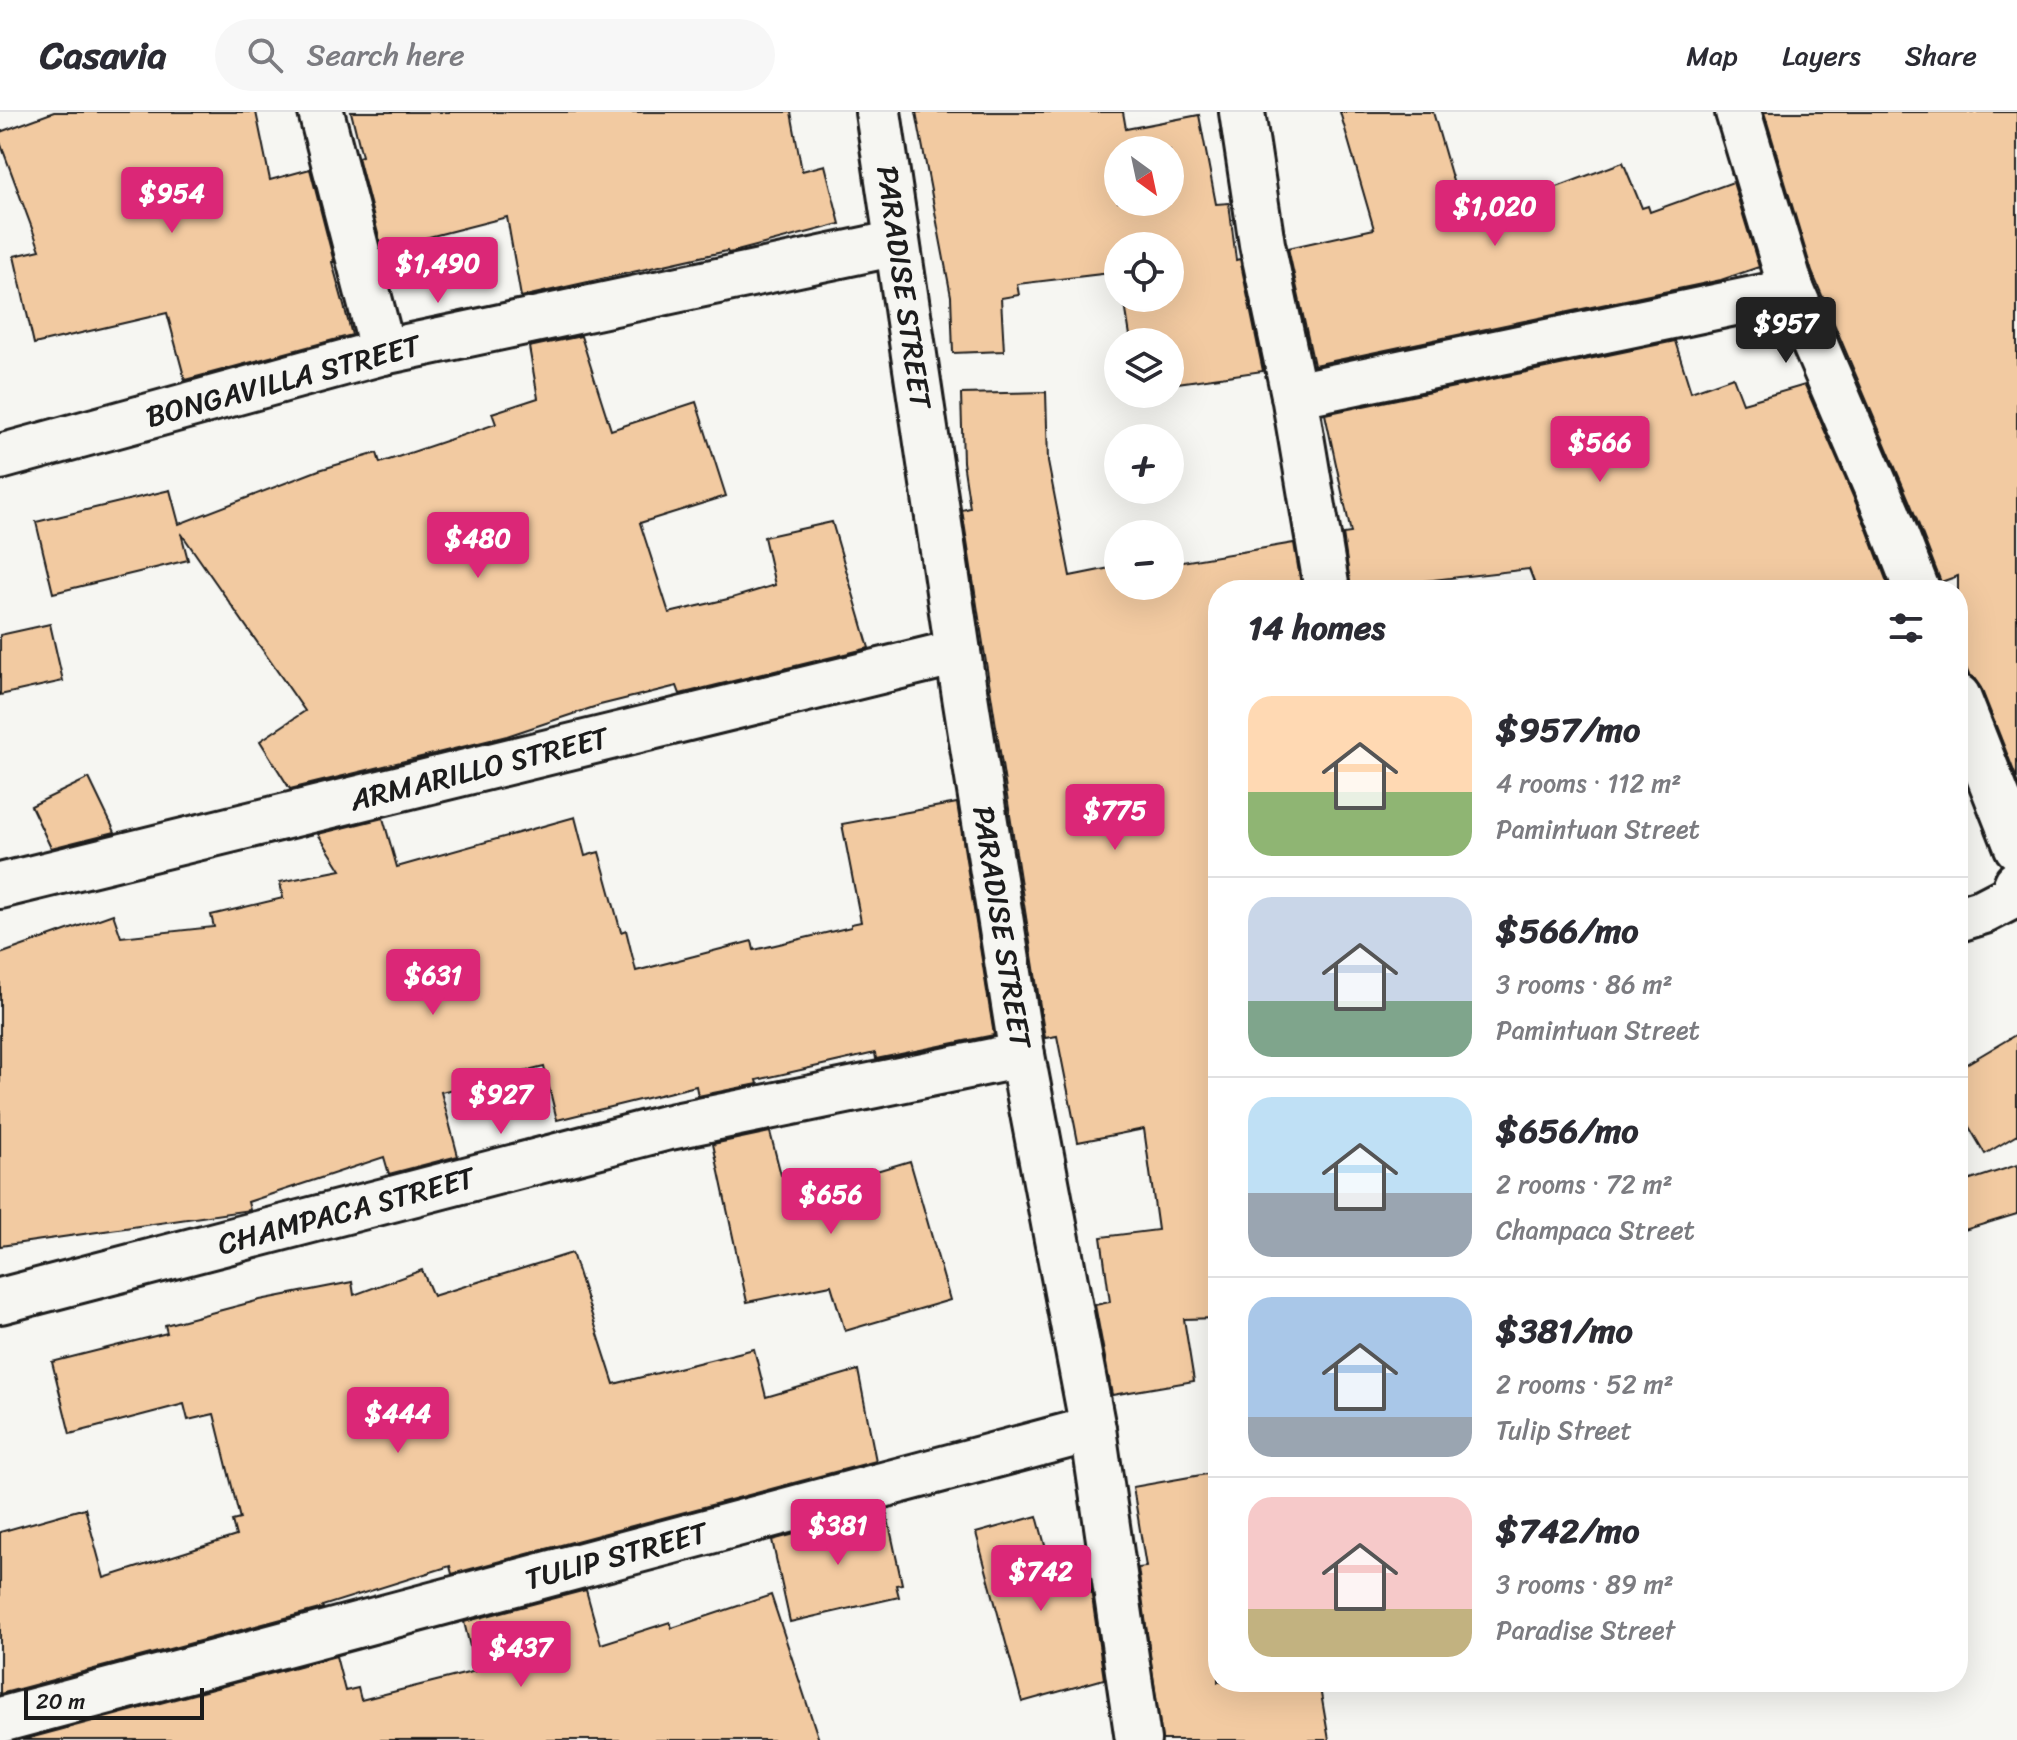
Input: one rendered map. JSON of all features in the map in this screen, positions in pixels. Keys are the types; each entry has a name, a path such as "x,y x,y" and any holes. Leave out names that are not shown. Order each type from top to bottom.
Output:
{"street":[{"path":"321,112 383,352"},
{"name":"PARADISE STREET","path":"878,112 958,652 1022,1055 1093,1429 1138,1740"},
{"path":"1242,112 1262,244 1294,395 1325,580"},
{"path":"1738,112 1792,291 1913,580"},
{"name":"BONGAVILLA STREET","path":"0,457 383,352 897,243"},
{"path":"1294,395 1792,291"},
{"name":"ARMARILLO STREET","path":"0,886 958,652"},
{"path":"1968,722 2017,847"},
{"path":"1968,916 2011,897 2017,883"},
{"name":"CHAMPACA STREET","path":"0,1301 665,1128 1022,1055"},
{"name":"TULIP STREET","path":"0,1720 1093,1429"}],"building":[{"path":"54,112 256,112 270,180 310,169 352,335 185,380 167,313 34,344 14,256 40,250 0,142 0,132"},
{"path":"351,112 791,112 802,171 825,165 840,224 733,252 521,297 507,217 382,249 358,157 362,156"},
{"path":"916,112 1123,112 1126,129 1199,115 1216,204 1229,203 1236,260 1240,259 1263,371 1184,382 1184,328 1129,328 1126,312 1184,312 1184,232 1104,232 1104,274 1017,284 1019,295 1001,298 1004,351 953,353 951,296"},
{"path":"1340,112 1433,112 1461,209 1533,184 1536,195 1623,162 1642,208 1648,206 1650,212 1733,182 1759,267 1721,280 1314,365 1288,248 1374,229"},
{"path":"1764,112 2017,112 2017,779 1981,688 1968,673 1968,580 1958,580 1958,576 1940,580 1812,272"},
{"path":"581,336 611,430 696,402 726,496 640,523 669,613 775,585 764,537 832,522 869,648 680,694 677,686 600,705 507,736 290,789 260,741 305,711 181,533 188,560 53,593 36,522 170,490 179,524 319,470 377,453 380,463 496,424 492,413 538,398 529,347"},
{"path":"1675,341 1691,392 1733,377 1743,403 1805,385 1886,580 1533,580 1529,569 1432,580 1350,580 1343,534 1351,533 1325,414"},
{"path":"1046,392 1048,462 1070,576 1104,569 1104,600 1184,600 1184,562 1294,543 1300,580 1208,580 1208,1318 1184,1319 1194,1381 1112,1395 1095,1305 1110,1302 1101,1237 1158,1230 1144,1129 1078,1142 1057,1036 1045,1038 962,510 970,508 963,462 961,394"},
{"path":"50,624 63,681 0,695 0,635"},
{"path":"89,778 115,832 51,848 31,806"},
{"path":"957,803 994,1035 876,1059 875,1053 757,1080 758,1084 698,1096 696,1086 557,1120 544,1067 441,1092 458,1156 389,1174 384,1157 248,1202 250,1210 0,1246 0,954 113,914 121,937 214,927 211,915 283,898 280,882 341,870 318,834 383,818 397,867 575,817 585,856 599,852 621,932 626,930 636,971 752,941 754,950 861,922 842,824"},
{"path":"2017,1034 2017,1135 1985,1154 1968,1125 1968,1063"},
{"path":"770,1132 789,1197 910,1161 950,1300 845,1331 831,1285 747,1302 713,1144"},
{"path":"2017,1165 2017,1214 1968,1229 1968,1181"},
{"path":"572,1253 614,1384 754,1349 766,1397 858,1370 876,1461 452,1574 450,1566 323,1608 0,1694 0,1532 85,1508 104,1578 236,1536 232,1521 240,1519 214,1414 188,1420 184,1404 70,1434 52,1362 167,1333 165,1325 260,1300 352,1282 354,1295 422,1270 433,1296"},
{"path":"1208,1474 1208,1692 1321,1692 1329,1740 1162,1740 1138,1568 1146,1567 1133,1487"},
{"path":"886,1510 902,1584 896,1585 899,1597 790,1622 772,1540"},
{"path":"1037,1516 1055,1582 1089,1576 1104,1679 1022,1702 976,1533"},
{"path":"586,1590 601,1644 670,1622 672,1628 771,1595 819,1740 22,1740 336,1656 345,1691 358,1688 361,1700 476,1671 464,1622"}]}
